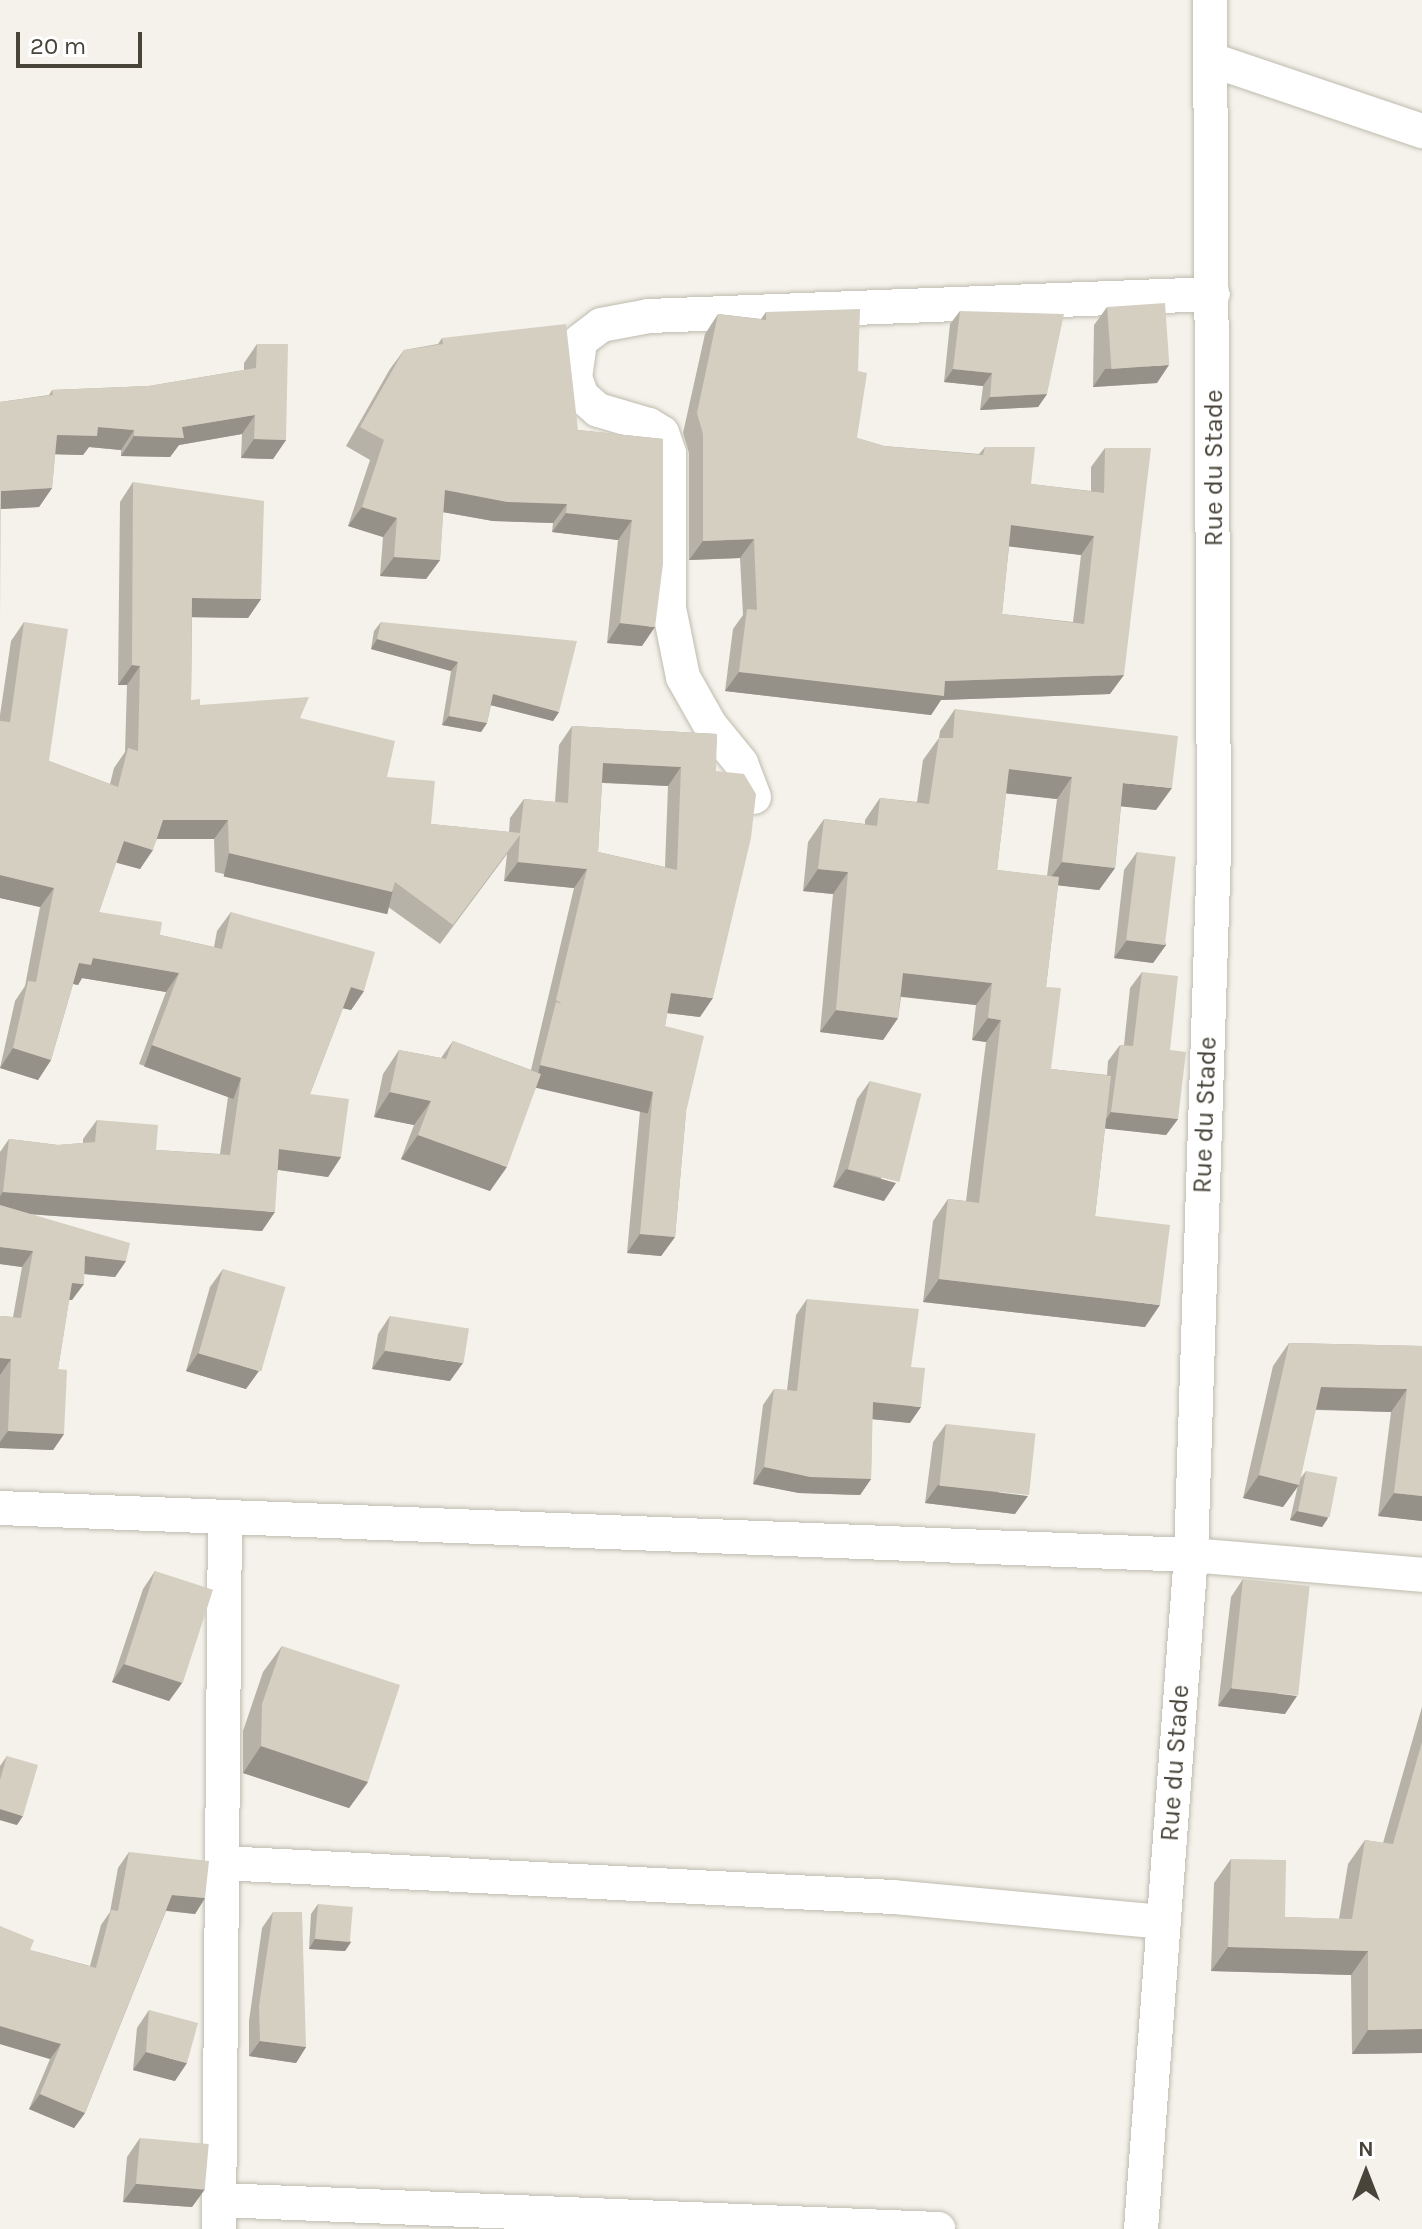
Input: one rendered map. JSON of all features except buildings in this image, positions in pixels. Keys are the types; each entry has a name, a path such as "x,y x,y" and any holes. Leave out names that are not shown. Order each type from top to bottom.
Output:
{"street":[{"name":"Rue du Stade","path":"1141,2229 1191,1555 1214,849 1210,0"},
{"path":"1212,60 1422,131"},
{"path":"754,797 741,763 710,725 683,677 669,608 669,453 662,433 649,425 598,410 582,396 575,378 580,341 601,325 649,316 1213,294"},
{"path":"0,1508 1191,1555 1422,1575"},
{"path":"225,1517 219,2214 938,2229"},
{"path":"222,1863 893,1897 1164,1922"}]}
